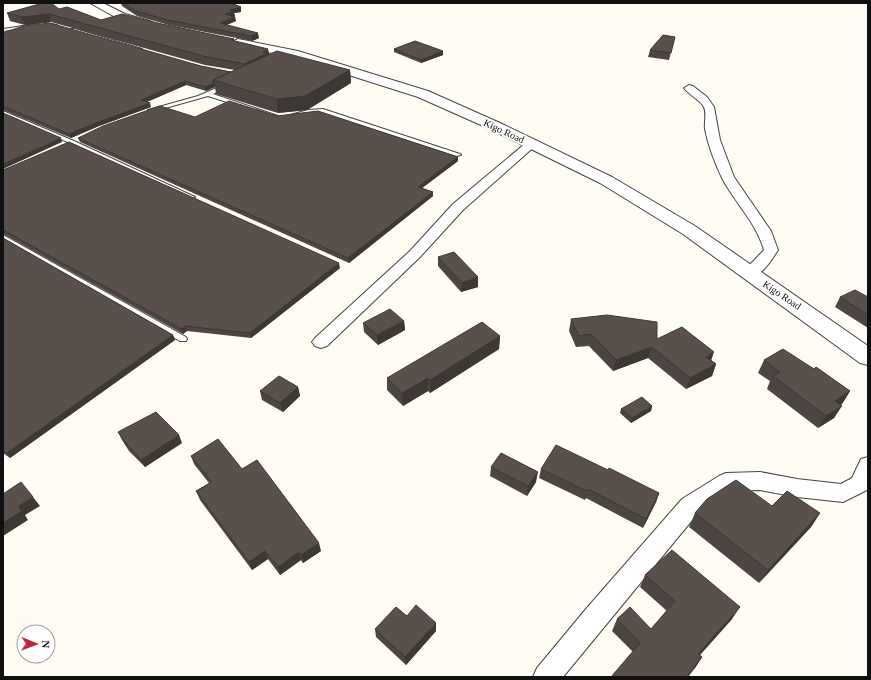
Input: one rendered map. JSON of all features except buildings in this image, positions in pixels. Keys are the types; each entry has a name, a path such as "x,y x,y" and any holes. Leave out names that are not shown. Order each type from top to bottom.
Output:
{"street":[{"path":"95,3 121,16 161,27"},
{"name":"Kigo Road","path":"220,39 288,58 351,71 423,94 606,180 655,208 689,230 868,357"},
{"path":"689,88 707,105 712,115 711,126 717,149 728,178 749,208 770,243 771,250 766,258 749,274"},
{"path":"321,342 415,254 458,207 531,144"},
{"path":"546,677 690,506 726,482 760,481 797,488 843,493 860,484 868,466"}],"lane":[{"path":"3,30 43,24 58,26"},
{"path":"66,28 148,51"},
{"path":"143,113 208,94 229,85"},
{"path":"208,94 278,117 323,111 458,155"},
{"path":"3,113 72,142 202,202"},
{"path":"3,238 182,339"}]}
